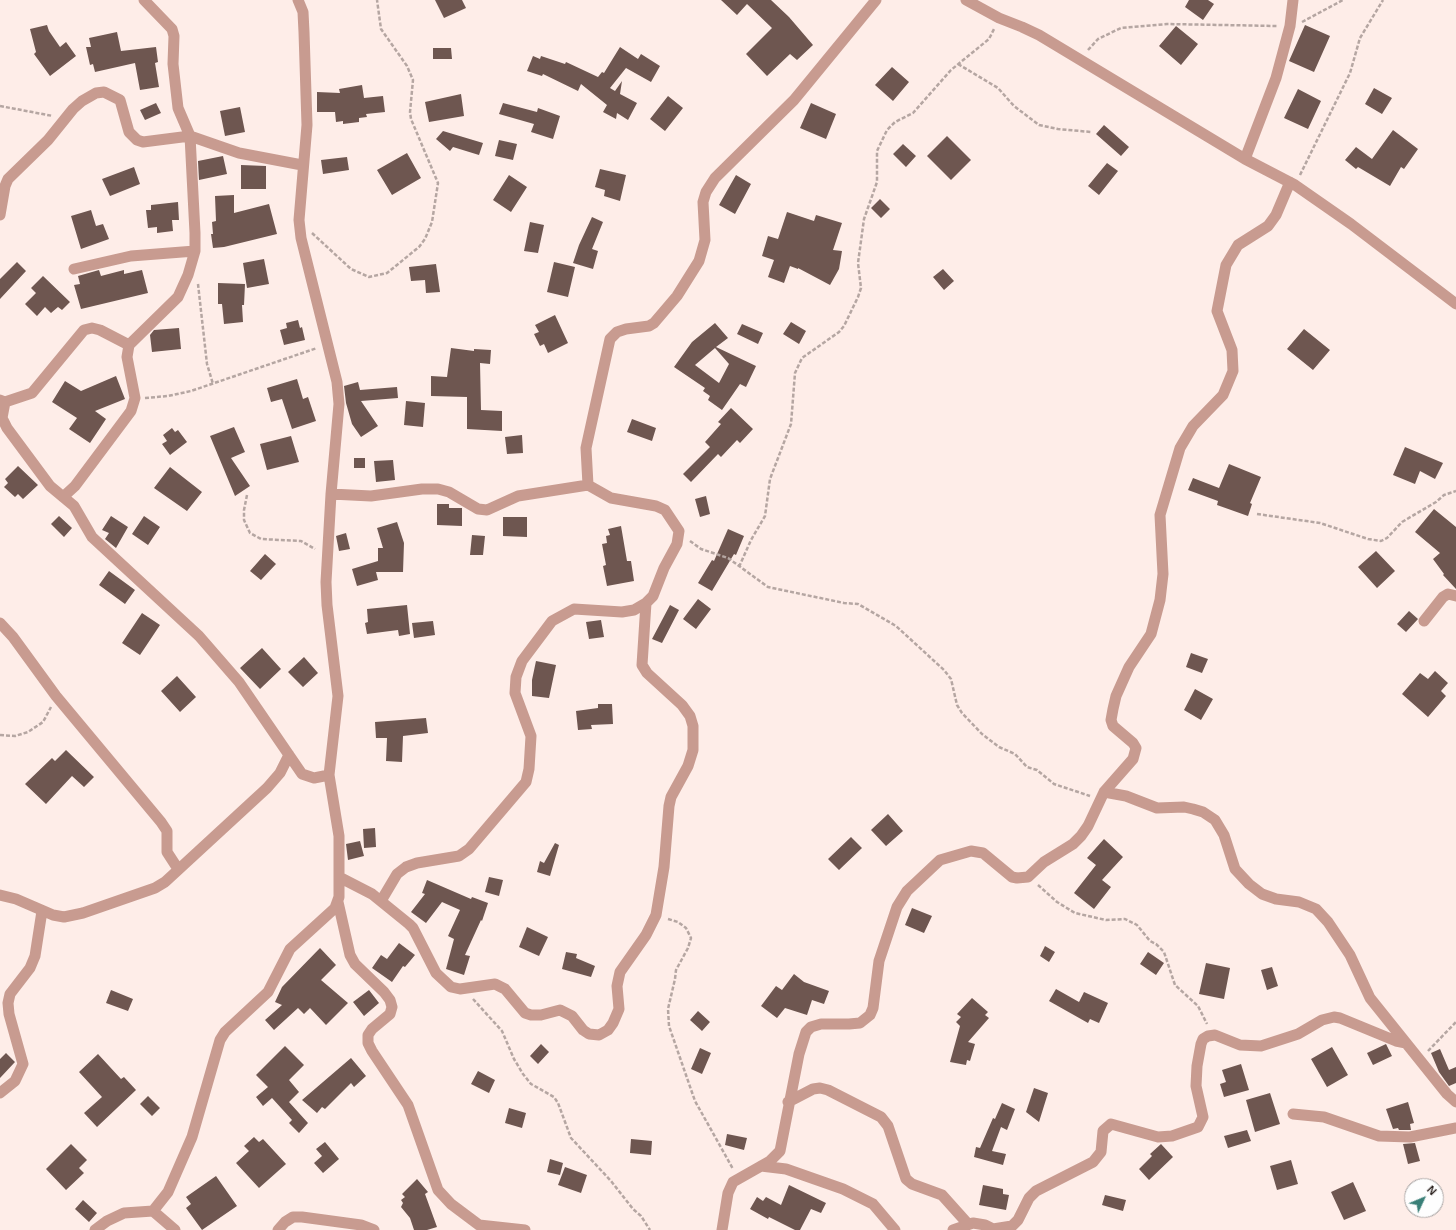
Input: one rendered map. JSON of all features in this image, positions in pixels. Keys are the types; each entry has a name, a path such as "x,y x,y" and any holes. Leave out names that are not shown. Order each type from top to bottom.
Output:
{"street":[{"path":"63,497 75,486 131,411 135,398 127,357 129,345 178,297 188,275 194,256 190,136 178,108 173,64 174,36 172,29 144,0"},
{"path":"298,0 303,12 307,125 302,165 299,220 301,238 337,382 338,404 327,563 327,605 338,696 329,775 340,836 338,902 350,955 355,964 384,992 390,1000 392,1007 390,1014 372,1028 368,1035 368,1043 408,1105 438,1190 451,1204 479,1225 525,1230"},
{"path":"588,485 586,448 610,339 617,332 626,329 650,326 668,307 699,261 705,240 703,202 706,192 715,178 794,100 876,0"},
{"path":"966,0 999,18 1022,26 1245,159 1293,183 1351,224 1456,304"},
{"path":"1245,159 1276,78 1290,26 1293,0"},
{"path":"0,215 4,186 8,179 48,140 67,116 82,101 96,93 104,92 120,100 129,132 137,140 143,142 190,136 239,153 302,165"},
{"path":"722,1230 728,1193 733,1182 770,1161 780,1151 788,1102 802,1042 811,1027 821,1024 860,1023 870,1015 873,1008 879,960 897,907 907,891 934,864 945,858 975,851 983,853 1012,877 1024,878 1081,836 1088,826 1111,782 1129,764 1136,753 1134,743 1114,726 1111,720 1113,709 1116,696 1129,667 1151,634 1160,600 1163,574 1160,515 1180,448 1193,426 1223,395 1233,371 1232,350 1217,311 1226,265 1238,245 1268,226 1276,215 1293,183"},
{"path":"74,270 131,256 194,256"},
{"path":"129,345 100,330 92,328 84,330 78,335 38,388 32,393 3,401 3,422 47,482 74,506 92,537 199,636 239,682 302,774 307,777 314,778 329,775"},
{"path":"331,494 371,496 422,489 438,489 449,492 478,509 488,510 523,495 588,485 611,498 656,506 665,510 679,531 677,544 664,568 654,596 646,603 634,610 622,612 574,609 552,621 522,661 516,677 515,693 531,736 529,769 526,782 469,849 459,856 417,863 406,867 397,874 381,901"},
{"path":"1424,621 1443,597 1448,594 1456,596"},
{"path":"339,877 372,894 413,928 440,978 452,987 460,989 495,984 504,989 525,1012 541,1015 560,1010 572,1016 583,1030 589,1034 599,1035 608,1030 619,1010 617,980 624,966 651,927 656,915 664,866 671,797 691,758 693,726 690,716 682,705 643,668 641,658 646,603"},
{"path":"0,623 13,637 56,696 161,822 166,831 167,852 178,869"},
{"path":"0,895 16,899 42,911 64,917 83,913 155,888 165,882 267,788 280,773 289,755"},
{"path":"1103,796 1126,796 1157,808 1184,807 1203,812 1215,820 1224,835 1235,869 1249,884 1262,894 1276,899 1299,902 1316,909 1328,922 1350,956 1370,998 1455,1104"},
{"path":"153,1211 171,1187 192,1137 220,1040 225,1032 268,992 290,949 335,908 338,902"},
{"path":"0,1093 15,1081 23,1064 9,1014 8,1003 10,994 30,968 35,956 42,911"},
{"path":"954,1230 968,1224 978,1224 994,1229 1012,1226 1018,1220 1029,1198 1036,1191 1093,1162 1101,1152 1103,1131 1111,1124 1158,1137 1172,1136 1198,1127 1203,1117 1196,1086 1200,1049 1204,1039 1208,1036 1215,1035 1236,1044 1261,1046 1298,1034 1322,1020 1334,1017 1340,1018 1396,1041 1406,1043"},
{"path":"788,1102 812,1089 820,1088 828,1090 881,1117 888,1126 906,1179 912,1184 942,1195 968,1224"},
{"path":"1293,1114 1324,1117 1379,1136 1410,1138 1456,1128"},
{"path":"761,1166 792,1171 849,1191 872,1204 895,1230"},
{"path":"94,1230 107,1221 124,1213 153,1211 176,1230"},
{"path":"278,1230 285,1222 293,1217 302,1217 360,1225 374,1230"}],"path":[{"path":"299,220 351,269 369,277 387,273 419,247 426,238 432,222 438,183 411,119 410,112 413,80 407,66 381,29 377,0"},
{"path":"1081,60 1098,39 1121,28 1167,24 1290,26 1300,23 1343,0"},
{"path":"1293,183 1350,73 1360,38 1383,0"},
{"path":"739,567 750,540 764,516 770,479 791,424 793,389 802,358 839,332 844,326 861,288 858,263 864,219 877,182 877,151 887,130 895,122 913,113 958,64 989,39 999,18"},
{"path":"958,64 998,88 1014,106 1039,125 1058,129 1092,132"},
{"path":"0,106 52,116 67,116"},
{"path":"194,256 207,364 213,384"},
{"path":"135,398 168,396 213,384 327,344"},
{"path":"1257,514 1320,523 1368,539 1381,541 1388,538 1402,522 1436,502 1444,495 1456,491"},
{"path":"247,495 244,520 250,533 261,539 301,541 318,552 327,563"},
{"path":"679,531 697,547 724,555 768,587 844,603 858,604 896,626 944,670 951,679 957,705 962,713 982,734 999,747 1015,754 1027,767 1037,770 1054,784 1103,796"},
{"path":"0,735 15,736 28,732 43,722 56,696"},
{"path":"1035,870 1039,886 1067,910 1106,920 1125,919 1137,925 1150,942 1156,944 1164,952 1175,985 1198,1006 1215,1035"},
{"path":"656,915 678,922 690,934 691,938 688,948 676,970 668,1009 669,1026 695,1101 738,1178"},
{"path":"460,989 477,1002 502,1031 514,1059 531,1084 554,1097 558,1103 571,1138 611,1181 633,1209 641,1216 650,1230"},
{"path":"1420,1060 1456,1022"}],"building":[{"path":"435,0 462,0 466,8 444,18"},
{"path":"721,0 771,0 789,17 813,45 797,60 790,54 767,76 746,54 772,28 747,4 737,15"},
{"path":"1189,0 1208,0 1214,4 1203,20 1185,7"},
{"path":"47,25 49,31 60,47 66,42 76,56 50,76 34,54 36,52 30,29"},
{"path":"1305,25 1330,36 1314,72 1289,61"},
{"path":"1176,26 1198,44 1181,65 1159,46"},
{"path":"117,32 121,51 156,47 158,62 155,63 159,87 140,90 135,63 95,72 93,64 90,65 86,47 91,47 89,38"},
{"path":"620,47 638,59 641,54 660,66 651,82 626,68 610,88 615,91 622,81 620,94 637,103 628,120 617,113 616,119 603,112 607,105 581,84 578,91 543,74 542,76 527,71 533,56 540,59 541,56 565,64 566,62 598,77 602,72 604,73"},
{"path":"433,48 451,48 452,59 433,59"},
{"path":"892,67 909,82 893,101 875,85"},
{"path":"362,85 364,98 383,96 385,112 366,114 367,117 359,118 359,122 343,124 343,121 336,122 335,112 317,112 317,92 340,93 339,89"},
{"path":"1374,88 1392,98 1382,114 1365,104"},
{"path":"1298,89 1321,101 1308,129 1284,118"},
{"path":"461,94 464,116 429,122 425,102"},
{"path":"668,96 683,108 665,131 650,119"},
{"path":"156,103 161,113 145,120 140,110"},
{"path":"503,103 537,112 538,108 560,116 553,139 531,132 534,124 499,114"},
{"path":"811,103 836,114 826,139 800,128"},
{"path":"240,107 245,132 225,136 220,111"},
{"path":"1104,125 1129,147 1121,156 1096,134"},
{"path":"1393,130 1418,149 1404,169 1401,167 1390,186 1358,167 1356,169 1345,160 1356,147 1372,159"},
{"path":"443,131 483,143 479,155 453,147 450,151 436,139"},
{"path":"947,136 971,160 951,180 927,156"},
{"path":"499,140 517,144 513,160 495,156"},
{"path":"903,144 916,156 906,167 893,154"},
{"path":"407,153 421,178 392,195 377,170"},
{"path":"223,156 227,174 199,180 198,161"},
{"path":"347,157 349,170 323,174 321,160"},
{"path":"1107,163 1118,171 1099,195 1088,186"},
{"path":"241,165 266,166 266,189 241,189"},
{"path":"134,167 140,184 110,196 102,179"},
{"path":"600,169 626,175 620,201 604,196 605,190 595,187"},
{"path":"509,175 527,187 511,212 493,200"},
{"path":"736,175 751,184 735,214 719,205"},
{"path":"234,195 234,213 269,204 277,234 224,247 213,248 211,234 213,234 212,222 216,221 215,196"},
{"path":"880,199 890,209 881,218 871,208"},
{"path":"178,202 179,220 172,220 173,231 157,233 157,227 148,228 146,210 151,210 151,205"},
{"path":"91,210 96,226 103,224 109,239 81,249 71,216"},
{"path":"787,212 814,221 816,215 842,223 833,250 842,251 839,269 830,285 798,268 790,266 784,283 768,277 774,260 762,256 768,236 778,239"},
{"path":"592,217 603,222 592,249 598,251 593,269 573,263 579,245"},
{"path":"530,222 544,225 538,253 524,251"},
{"path":"264,259 269,284 247,288 243,263"},
{"path":"17,262 26,271 0,299 0,279"},
{"path":"554,262 575,267 568,297 547,292"},
{"path":"436,264 440,292 426,293 425,280 411,281 409,267"},
{"path":"943,269 954,281 944,290 933,277"},
{"path":"99,270 101,276 124,270 124,274 142,270 148,293 81,309 74,285 80,284 78,276"},
{"path":"43,276 70,302 62,310 58,307 51,313 45,307 37,316 25,304 36,293 31,288"},
{"path":"218,283 245,284 244,305 242,305 243,322 224,324 222,304 218,304"},
{"path":"555,315 568,343 548,353 544,344 540,346 534,334 539,332 535,325"},
{"path":"298,320 300,328 302,327 305,340 284,345 280,330 287,328 286,323"},
{"path":"791,322 806,331 799,344 783,334"},
{"path":"715,323 728,338 716,347 756,366 746,387 740,384 722,410 708,400 710,396 703,391 705,388 674,367 692,342","holes":["715,348 729,364 719,383 695,365"]},
{"path":"742,324 763,333 758,344 737,334"},
{"path":"179,328 181,349 152,352 150,335 154,330"},
{"path":"1304,329 1330,350 1313,370 1287,349"},
{"path":"451,348 474,351 474,349 491,350 490,364 480,363 481,410 502,411 502,431 467,429 467,397 431,396 431,376 447,377"},
{"path":"116,376 125,399 95,411 106,419 90,443 69,429 77,418 52,402 65,381 81,391"},
{"path":"297,379 303,399 308,397 316,421 292,429 282,399 271,402 267,388"},
{"path":"358,382 360,390 397,387 398,398 361,401 378,426 361,437 352,424 346,403 344,386"},
{"path":"406,401 425,403 423,427 404,425"},
{"path":"731,408 753,429 740,443 737,440 721,457 718,454 691,482 683,474 710,447 705,442 721,424 718,422"},
{"path":"632,419 656,428 652,441 627,432"},
{"path":"234,427 245,452 231,458 250,486 235,496 210,436"},
{"path":"172,428 175,432 178,430 187,442 170,455 162,444 167,441 163,435"},
{"path":"522,435 523,453 507,454 505,437"},
{"path":"291,436 299,462 267,470 260,444"},
{"path":"1405,447 1443,463 1435,479 1420,471 1415,484 1393,475"},
{"path":"354,458 365,458 365,468 354,468"},
{"path":"393,460 395,480 376,482 374,461"},
{"path":"1229,464 1261,477 1250,503 1252,504 1248,516 1217,505 1218,501 1188,490 1193,478 1219,488"},
{"path":"18,466 38,485 23,499 18,494 15,497 4,487 8,483 5,479"},
{"path":"170,467 202,492 187,511 154,488"},
{"path":"706,496 710,514 700,517 695,499"},
{"path":"437,504 449,504 449,508 462,508 462,526 437,525"},
{"path":"1434,509 1456,527 1456,589 1443,575 1444,574 1433,559 1440,553 1415,532"},
{"path":"59,516 72,528 64,537 51,524"},
{"path":"111,516 128,527 116,548 105,539 109,533 102,530"},
{"path":"144,516 160,527 148,545 132,534"},
{"path":"503,517 527,517 527,537 503,536"},
{"path":"397,522 404,543 403,572 376,572 378,580 357,586 352,569 378,561 378,548 383,548 377,528"},
{"path":"621,526 627,561 631,561 634,581 607,586 603,566 606,565 602,544 607,543 606,536 610,535 608,529"},
{"path":"728,529 744,536 736,555 734,554 712,591 698,583 712,560 714,561"},
{"path":"346,533 350,549 339,551 336,536"},
{"path":"472,535 485,536 483,555 470,555"},
{"path":"1376,551 1395,571 1377,588 1358,567"},
{"path":"265,554 276,564 261,580 250,571"},
{"path":"109,571 135,590 125,604 99,585"},
{"path":"698,599 711,609 696,629 683,619"},
{"path":"407,605 410,634 399,636 398,630 367,634 365,623 368,622 367,609"},
{"path":"670,605 679,610 662,643 652,639"},
{"path":"1409,611 1418,619 1406,632 1397,624"},
{"path":"142,613 160,625 140,655 122,643"},
{"path":"601,620 604,637 589,639 586,622"},
{"path":"433,621 435,635 414,638 412,623"},
{"path":"262,648 281,669 260,689 240,668"},
{"path":"1191,653 1208,659 1202,673 1186,667"},
{"path":"304,657 318,673 303,687 288,672"},
{"path":"536,661 556,665 549,698 532,696 532,680"},
{"path":"1435,671 1448,683 1441,691 1446,696 1428,717 1402,694 1420,673 1428,679"},
{"path":"177,676 196,697 180,712 161,691"},
{"path":"1195,689 1213,699 1201,720 1184,710"},
{"path":"598,704 612,704 613,724 591,725 592,729 578,730 576,711 598,708"},
{"path":"426,718 428,733 403,736 402,762 386,761 387,738 376,738 375,722"},
{"path":"66,750 94,777 84,787 72,776 46,804 25,784 52,758 55,761"},
{"path":"888,814 903,831 886,846 871,830"},
{"path":"375,828 376,847 364,848 363,829"},
{"path":"851,837 862,848 839,870 828,859"},
{"path":"1104,839 1123,857 1102,880 1111,887 1094,909 1074,893 1096,865 1087,858"},
{"path":"360,841 364,856 348,860 346,844"},
{"path":"555,843 559,845 550,876 537,872 540,861 544,863"},
{"path":"489,877 503,880 499,896 485,892"},
{"path":"427,880 471,899 472,897 488,903 482,921 481,920 465,955 470,956 464,975 446,969 454,939 448,936 460,910 442,902 426,923 411,912 425,894 422,893"},
{"path":"912,908 932,916 924,933 905,925"},
{"path":"527,927 548,937 539,956 519,947"},
{"path":"399,943 415,955 405,967 403,966 392,982 372,968 381,955 387,959"},
{"path":"1045,946 1055,952 1049,962 1040,956"},
{"path":"320,948 336,965 321,980 348,1003 326,1025 310,1008 304,1014 298,1008 274,1030 265,1020 282,1005 275,1002 282,987"},
{"path":"566,952 577,954 576,958 595,966 591,977 562,969"},
{"path":"1148,952 1164,963 1156,975 1140,964"},
{"path":"1206,963 1230,968 1224,999 1199,994"},
{"path":"1272,967 1278,986 1267,990 1261,970"},
{"path":"794,974 804,982 829,991 824,1004 812,1000 807,1015 785,1008 777,1018 761,1006 776,986 782,990"},
{"path":"1056,989 1079,1002 1084,992 1108,1003 1099,1023 1090,1019 1088,1023 1049,1001"},
{"path":"111,990 133,999 128,1011 106,1003"},
{"path":"369,990 379,1003 364,1016 353,1002"},
{"path":"972,998 988,1012 985,1015 989,1018 968,1042 975,1044 970,1061 967,1060 966,1065 950,1062 960,1026 956,1022 961,1017 957,1014"},
{"path":"698,1011 710,1022 702,1031 690,1020"},
{"path":"541,1044 549,1052 538,1064 530,1056"},
{"path":"1386,1044 1392,1056 1373,1065 1367,1053"},
{"path":"285,1046 304,1065 289,1080 299,1092 289,1102 308,1123 299,1133 289,1123 292,1120 272,1098 263,1106 256,1097 268,1087 256,1075"},
{"path":"1332,1047 1348,1075 1327,1087 1311,1059"},
{"path":"700,1048 711,1053 702,1074 691,1069"},
{"path":"1440,1049 1449,1070 1456,1067 1456,1083 1449,1086 1439,1072 1431,1053"},
{"path":"6,1053 15,1062 0,1078 0,1059"},
{"path":"98,1054 121,1079 124,1077 136,1090 97,1127 84,1113 102,1097 79,1072"},
{"path":"351,1058 366,1076 354,1087 351,1083 325,1109 322,1107 317,1113 302,1100"},
{"path":"1241,1064 1249,1090 1224,1097 1220,1084 1226,1082 1222,1070"},
{"path":"478,1071 495,1080 489,1093 471,1084"},
{"path":"1034,1088 1048,1093 1039,1122 1026,1112"},
{"path":"1270,1093 1280,1124 1255,1132 1246,1100"},
{"path":"148,1096 160,1108 152,1116 140,1104"},
{"path":"1408,1102 1414,1123 1410,1124 1411,1130 1399,1130 1398,1128 1393,1129 1386,1109"},
{"path":"1002,1103 1015,1109 1007,1130 1001,1127 992,1151 1006,1154 1003,1165 974,1157 976,1147 980,1148 993,1118 995,1119"},
{"path":"509,1108 526,1113 522,1128 505,1123"},
{"path":"1247,1130 1251,1141 1228,1148 1224,1136"},
{"path":"727,1134 747,1138 744,1150 725,1145"},
{"path":"254,1137 259,1142 263,1139 286,1164 259,1188 236,1163 249,1151 244,1146"},
{"path":"631,1139 652,1141 651,1155 630,1153"},
{"path":"325,1142 339,1159 323,1173 314,1163 322,1156 316,1149"},
{"path":"1415,1143 1420,1161 1408,1164 1403,1144"},
{"path":"71,1144 87,1160 79,1168 84,1173 66,1190 46,1169"},
{"path":"1161,1144 1173,1157 1149,1180 1139,1169 1152,1156 1150,1154"},
{"path":"550,1159 563,1163 560,1175 547,1172"},
{"path":"1291,1160 1298,1184 1277,1190 1270,1166"},
{"path":"565,1167 587,1175 581,1193 558,1185"},
{"path":"216,1176 237,1206 202,1230 186,1208 191,1204 186,1197"},
{"path":"417,1179 428,1192 425,1194 437,1227 427,1230 414,1230 410,1218 401,1207 403,1203 401,1200 405,1197 402,1194"},
{"path":"1353,1182 1366,1211 1344,1220 1331,1192"},
{"path":"789,1185 826,1203 821,1213 811,1209 800,1230 795,1230 769,1217 768,1219 750,1209 757,1197 763,1201 766,1197 781,1205"},
{"path":"983,1185 1003,1189 1003,1194 1009,1195 1006,1210 979,1205"},
{"path":"1105,1195 1126,1200 1123,1211 1102,1205"},
{"path":"83,1200 97,1213 89,1222 75,1209"}]}
